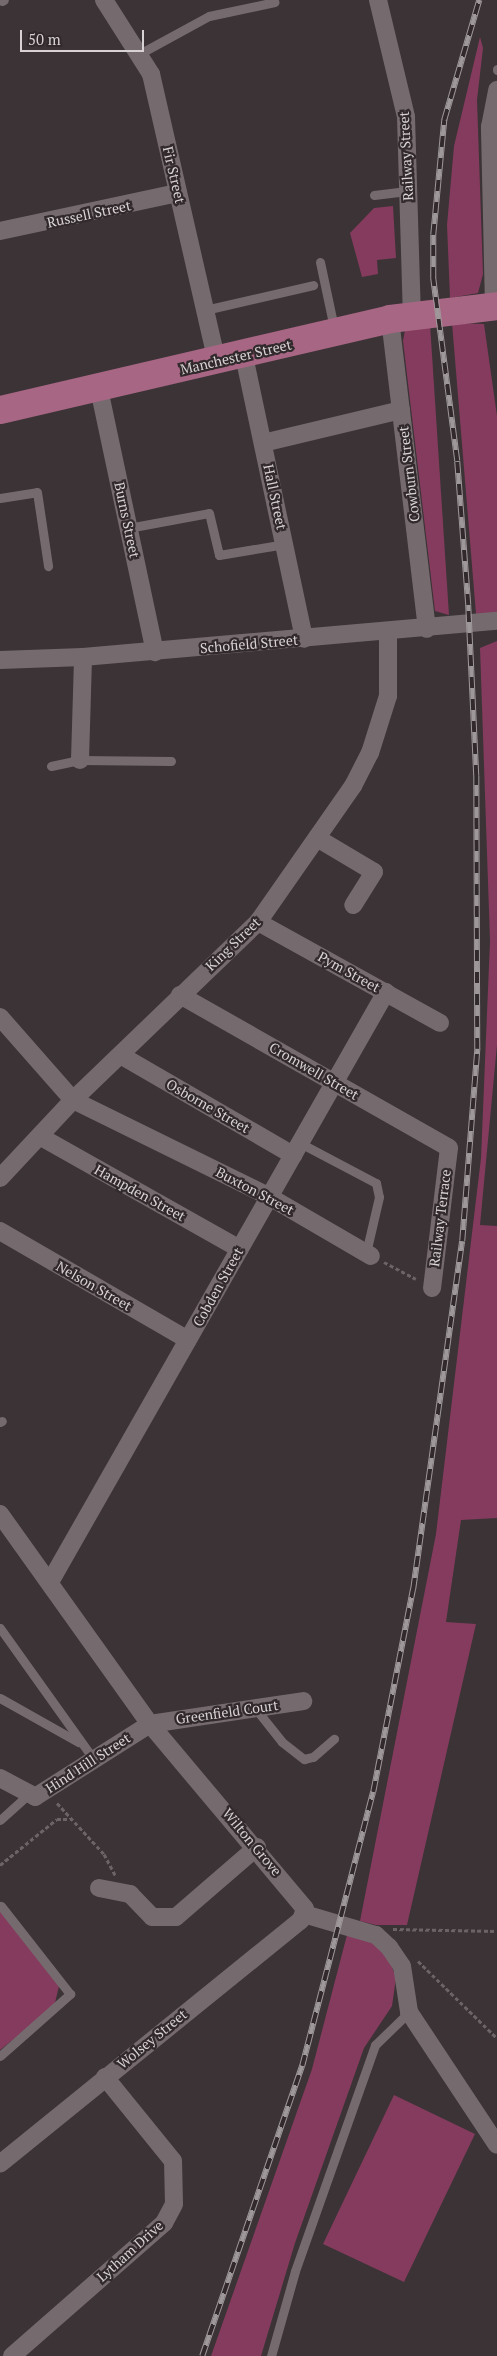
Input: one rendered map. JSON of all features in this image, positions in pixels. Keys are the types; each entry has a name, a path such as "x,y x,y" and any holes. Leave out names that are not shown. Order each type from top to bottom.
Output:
{"main road":[{"name":"Manchester Street","path":"0,410 244,356 407,316 488,306"}],"street":[{"name":"Fir Street","path":"104,0 141,53 151,74 217,362"},
{"name":"Railway Street","path":"378,0 406,117 409,191 407,316"},
{"path":"488,306 490,128 497,90"},
{"name":"Russell Street","path":"0,231 178,193"},
{"name":"Cowburn Street","path":"407,316 401,410 427,629"},
{"name":"Hall Street","path":"244,356 264,443 304,639"},
{"name":"Burns Street","path":"99,389 155,652"},
{"path":"264,443 401,410"},
{"name":"Schofield Street","path":"0,660 155,652 427,629 497,621"},
{"name":"King Street","path":"0,1178 41,1137 74,1100 122,1056 180,995 258,922 317,838 370,753 388,696 388,632"},
{"path":"80,760 83,657"},
{"path":"317,838 374,872 353,905"},
{"name":"Pym Street","path":"258,922 440,1023"},
{"name":"Cobden Street","path":"50,1582 240,1249 268,1196 297,1149 386,992"},
{"name":"Cromwell Street","path":"180,995 448,1148"},
{"path":"0,1017 74,1100"},
{"name":"Osborne Street","path":"122,1056 297,1149"},
{"name":"Buxton Street","path":"74,1100 268,1196 369,1254"},
{"name":"Hampden Street","path":"41,1137 240,1249"},
{"name":"Railway Terrace","path":"432,1288 448,1148"},
{"name":"Nelson Street","path":"0,1230 188,1340"},
{"name":"Wilton Grove","path":"0,1514 150,1724 303,1902 304,1914"},
{"name":"Greenfield Court","path":"150,1724 303,1701"},
{"name":"Hind Hill Street","path":"0,1778 38,1793 150,1724"},
{"path":"99,1888 130,1894 152,1917 176,1917 257,1847"},
{"path":"304,1914 376,1935 390,1949 402,1966 410,2012 492,2126 497,2145"},
{"name":"Wolsey Street","path":"0,2164 304,1914"},
{"name":"Lytham Drive","path":"12,2356 164,2223 174,2204 173,2161 104,2077"}],"lane":[{"path":"141,53 209,16 275,2"},
{"path":"374,195 409,191"},
{"path":"320,262 336,333"},
{"path":"205,310 313,285"},
{"path":"0,498 37,492 48,566"},
{"path":"128,528 209,513 219,555 285,544"},
{"path":"51,766 80,760 171,761"},
{"path":"297,1149 376,1183 379,1198 369,1254"},
{"path":"0,1628 94,1760"},
{"path":"0,1698 81,1744"},
{"path":"255,1708 282,1742 304,1759 313,1757 334,1739"},
{"path":"0,1820 38,1793"},
{"path":"0,2056 70,1994 1,1906"},
{"path":"271,2356 295,2271 375,2045 410,2012"}],"path":[{"path":"369,1254 432,1288"},
{"path":"38,1793 72,1819 104,1854 120,1884 119,1892"},
{"path":"0,1865 57,1819 72,1819"},
{"path":"376,1935 380,1928 497,1931"},
{"path":"390,1949 425,1966 497,2038"}],"shaded area":[{"path":"480,37 483,48 477,100 483,274 478,293 450,298 447,225 454,146"},
{"path":"393,206 396,258 377,260 378,274 362,277 350,233 374,208"},
{"path":"452,323 484,324 497,416 497,613 476,614"},
{"path":"430,324 449,615 435,611 403,341 405,330"},
{"path":"497,641 497,1045 480,1225 497,1226 497,1518 461,1520 446,1622 476,1624 407,1925 376,1925 360,1921 436,1534 481,1158 490,941 480,648"},
{"path":"0,1904 59,1986 54,2007 0,2050"},
{"path":"347,1935 369,1941 388,1956 396,1978 392,2006 364,2048 295,2243 261,2356 211,2356 312,2069"},
{"path":"394,2095 475,2134 404,2282 323,2244"}],"railway":[{"path":"202,2356 302,2066 373,1792 413,1589 462,1241 477,1049 476,776 468,605 457,461 433,278 433,235 444,120 479,0"}]}
